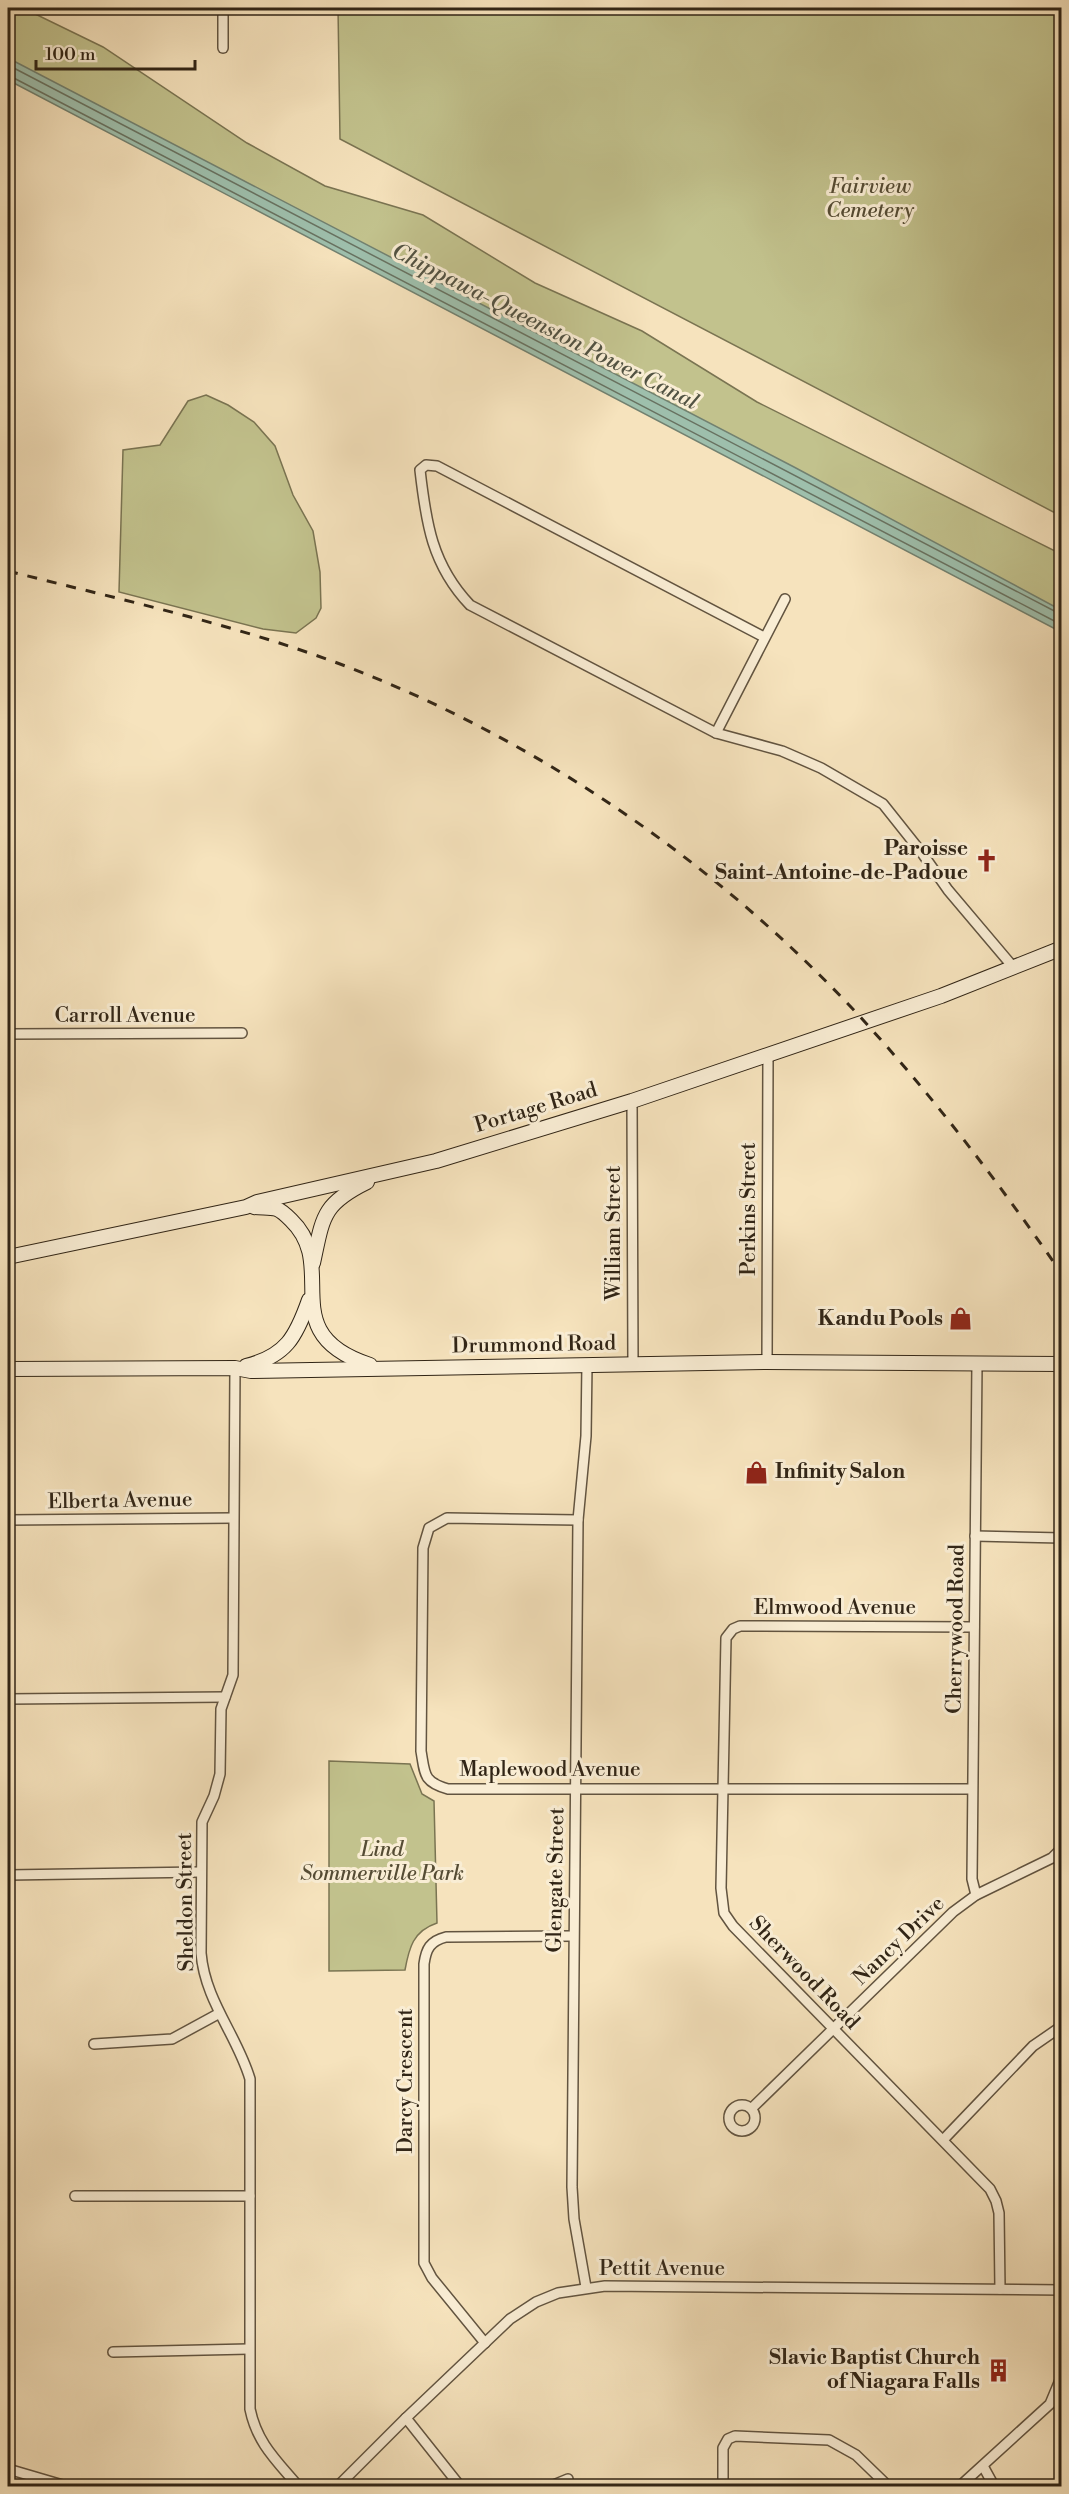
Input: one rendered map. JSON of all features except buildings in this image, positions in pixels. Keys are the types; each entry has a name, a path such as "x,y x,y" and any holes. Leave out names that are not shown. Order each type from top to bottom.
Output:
{"main road":[{"name":"Portage Road","path":"8,1257 246,1207 436,1161 632,1101 768,1056 941,996 1062,948"},
{"path":"378,1367 339,1352 328,1342 314,1316 311,1295 312,1266 321,1227 329,1209 340,1195 399,1169"},
{"path":"246,1207 277,1209 289,1218 299,1228 312,1266"},
{"path":"235,1368 265,1361 286,1346 301,1323 311,1295"},
{"name":"Drummond Road","path":"8,1369 235,1368 251,1371 766,1362 1062,1364"}],"street":[{"path":"223,8 223,48"},
{"path":"764,637 437,466 426,465 420,470 424,503 435,550 452,586 470,606 716,733 782,751 821,768 882,804 922,853 948,890 1014,968"},
{"path":"716,733 784,599"},
{"name":"Carroll Avenue","path":"8,1034 242,1033"},
{"name":"Perkins Street","path":"766,1362 768,1056"},
{"name":"William Street","path":"632,1101 633,1365"},
{"name":"Cherrywood Road","path":"976,1895 972,1879 972,1789 977,1363"},
{"name":"Glengate Street","path":"586,2287 574,2219 572,2187 578,1520 586,1436 587,1364"},
{"name":"Sheldon Street","path":"235,1368 233,1675 225,1697 220,1725 220,1774 214,1796 202,1822 200,1872 203,1971 218,2014 244,2060 250,2079 250,2409 254,2428 264,2446 298,2487"},
{"name":"Elberta Avenue","path":"8,1520 233,1518"},
{"name":"Maplewood Avenue","path":"578,1520 447,1518 429,1528 423,1548 421,1751 426,1778 433,1785 448,1789 575,1787 972,1789"},
{"path":"975,1536 1062,1538"},
{"name":"Elmwood Avenue","path":"733,1629 740,1626 974,1627"},
{"name":"Sherwood Road","path":"733,1629 726,1638 721,1888 724,1913 733,1926 990,2189 996,2201 1000,2289"},
{"path":"8,1699 225,1697"},
{"name":"Nancy Drive","path":"752,2108 953,1912 976,1895 1052,1858 1062,1848"},
{"path":"8,1875 200,1872"},
{"name":"Darcy Crescent","path":"485,2343 432,2278 424,2263 424,1964 426,1949 436,1939 446,1937 573,1936"},
{"path":"94,2044 172,2039 218,2014"},
{"path":"943,2140 1033,2046 1062,2026"},
{"path":"75,2196 250,2196"},
{"name":"Pettit Avenue","path":"338,2487 406,2418 510,2319 536,2302 558,2293 586,2287 1062,2290"},
{"path":"960,2487 1050,2404 1060,2380 1062,2346"},
{"path":"113,2352 249,2349"},
{"path":"406,2418 460,2487"},
{"path":"723,2487 723,2448 728,2439 735,2436 829,2440 856,2455 888,2487"},
{"path":"983,2466 993,2487"},
{"path":"8,2469 66,2487"},
{"path":"551,2487 568,2479"}],"green space":[{"path":"8,8 23,8 103,47 247,143 325,186 423,215 535,283 642,331 757,402 1061,554 1061,614 8,60"},
{"name":"Fairview Cemetery","path":"338,8 1061,8 1061,516 340,139"},
{"path":"206,395 228,405 254,422 275,446 293,495 313,531 320,572 321,608 316,618 296,633 263,629 119,592 123,450 160,445 188,401"},
{"name":"Lind Sommerville Park","path":"329,1761 410,1764 422,1794 434,1801 437,1923 422,1931 413,1941 405,1970 329,1971"}],"water":[{"name":"Chippawa-Queenston Power Canal","path":"8,58 794,467 1061,610 1061,632 8,80"}],"railway":[{"path":"8,571 222,626 348,667 421,698 491,733 560,772 626,815 690,861 751,911 864,1021 917,1081 967,1144 1062,1274"}],"place":[{"name":"Paroisse Saint-Antoine-de-Padoue","path":"986,861"},
{"name":"Kandu Pools","path":"961,1319"},
{"name":"Infinity Salon","path":"757,1472"},
{"name":"Slavic Baptist Church of Niagara Falls","path":"998,2370"}]}
